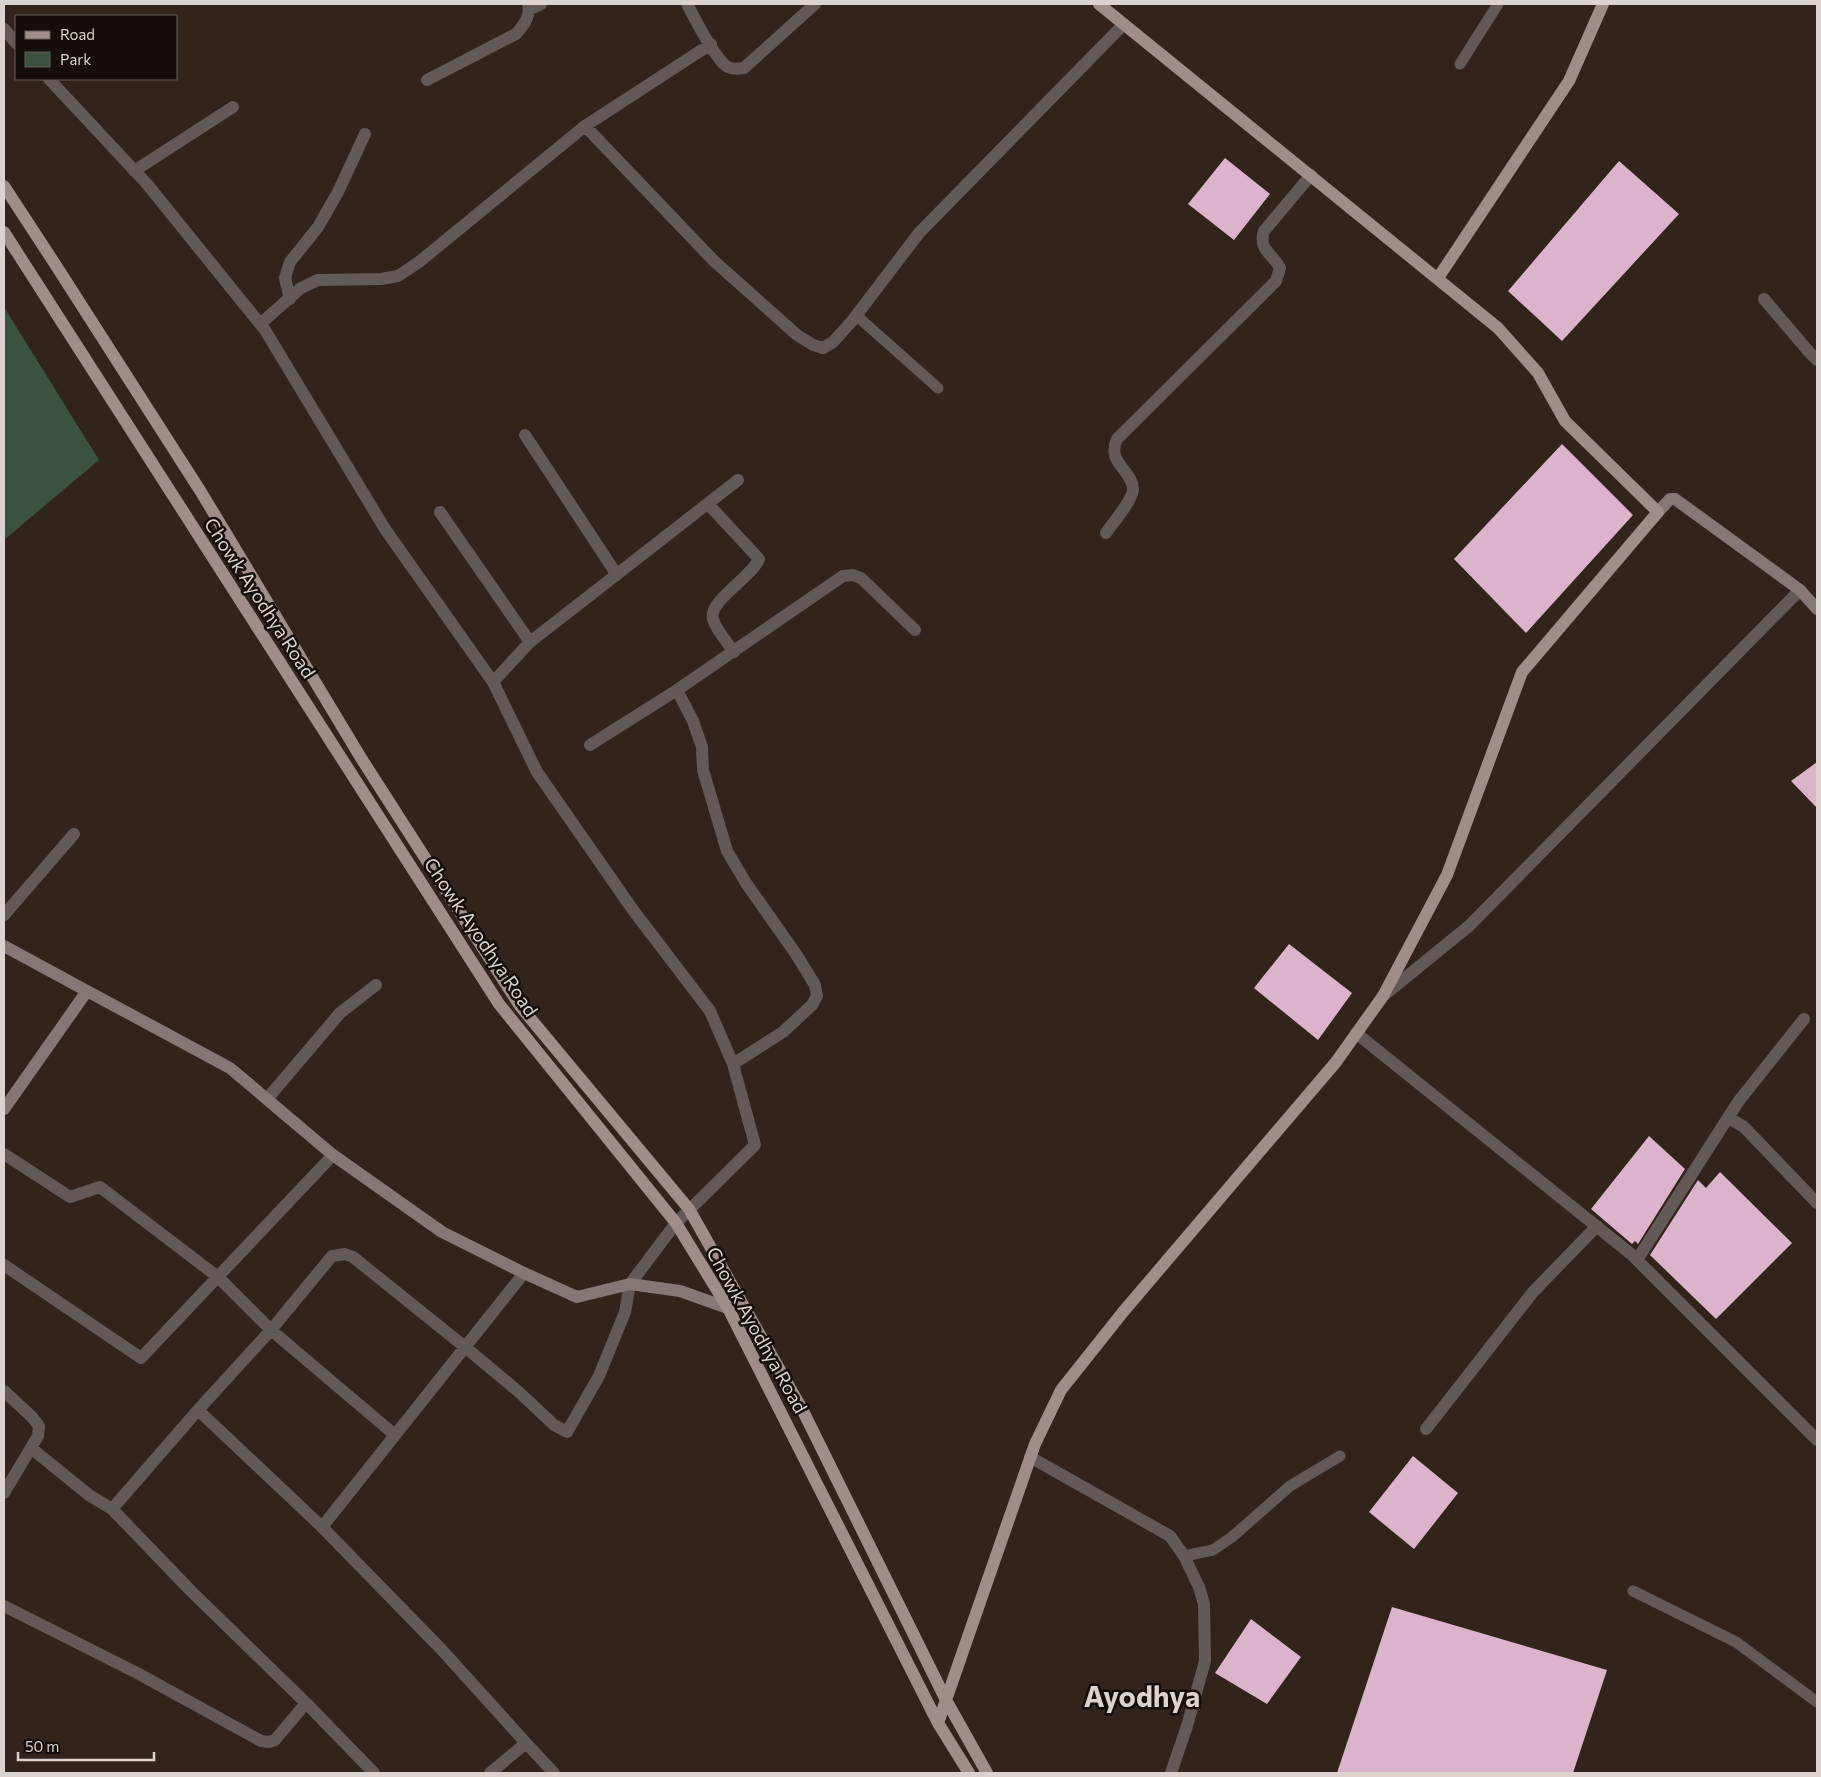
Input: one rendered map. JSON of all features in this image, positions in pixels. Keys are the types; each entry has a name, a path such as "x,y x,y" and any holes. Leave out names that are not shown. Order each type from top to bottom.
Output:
{"main road":[{"path":"938,1723 1030,1457 1061,1390 1123,1312 1336,1062 1383,996 1447,875 1522,672 1658,512 1565,420 1538,373 1498,328 1099,4"},
{"path":"1438,278 1569,81 1603,4"},
{"path":"4,186 201,492 361,758 520,1006 690,1209 803,1411 946,1700 986,1773"},
{"name":"Chowk Ayodhya Road","path":"4,232 499,1004 676,1223 728,1308 938,1723 968,1773"}],"street":[{"path":"687,4 710,44 726,66 735,69 744,68 815,4"},
{"path":"427,80 516,34 525,23 533,6"},
{"path":"585,126 714,261 797,335 813,345 823,348 833,342 857,316 919,233 1124,24"},
{"path":"4,29 15,42"},
{"path":"260,324 302,288 318,280 381,279 398,276 419,262 585,126 710,44"},
{"path":"51,80 134,171 265,330 384,529 493,682 537,772 633,910 710,1011 733,1064 755,1145 676,1223 630,1284 625,1312 599,1376 567,1432 554,1425 519,1392 353,1257 345,1254 332,1256 271,1330 112,1508"},
{"path":"134,171 233,106"},
{"path":"290,299 285,278 290,262 318,228 338,192 365,134"},
{"path":"1106,533 1131,497 1133,489 1114,456 1114,445 1117,439 1276,282 1280,268 1263,248 1261,239 1264,230 1311,175"},
{"path":"1764,299 1817,360"},
{"path":"525,435 617,575"},
{"path":"493,682 530,642 738,480"},
{"path":"1658,512 1670,500 1675,499 1800,590 1817,610"},
{"path":"708,504 759,559 751,572 714,608 712,614 713,621 734,652"},
{"path":"440,512 530,642"},
{"path":"590,746 734,652 843,576 853,575 861,578 915,630"},
{"path":"1383,996 1469,926 1800,590"},
{"path":"677,690 694,720 702,747 703,770 727,851 746,883 815,985 817,996 812,1005 783,1032 733,1064"},
{"path":"4,915 74,834"},
{"path":"4,946 230,1068 333,1155 442,1232 524,1273 578,1297 630,1284 680,1291 728,1308"},
{"path":"267,1098 340,1013 376,985"},
{"path":"4,1109 87,991"},
{"path":"1637,1260 1738,1102 1804,1019"},
{"path":"1356,1032 1637,1260 1817,1440"},
{"path":"1729,1118 1744,1127 1817,1204"},
{"path":"4,1154 70,1197 100,1186 218,1277 271,1330 395,1435"},
{"path":"4,1265 141,1358 333,1155"},
{"path":"1426,1429 1533,1292 1597,1226"},
{"path":"322,1527 524,1273"},
{"path":"4,1390 39,1426 38,1436 4,1493"},
{"path":"198,1410 322,1527 441,1649 554,1773"},
{"path":"31,1448 89,1495 112,1508 191,1591 306,1703 374,1773"},
{"path":"1030,1457 1170,1536 1184,1556 1199,1587 1204,1604 1204,1661 1187,1726 1171,1773"},
{"path":"4,1606 139,1674 261,1741 269,1742 275,1740 306,1703"},
{"path":"490,1773 526,1743"}],"lane":[{"path":"1460,64 1498,4"},
{"path":"857,316 938,388"},
{"path":"1184,1556 1213,1550 1232,1537 1290,1486 1340,1456"},
{"path":"1633,1591 1736,1642 1817,1702"}],"green space":[{"path":"4,307 99,460 4,540"}],"building":[{"path":"1225,158 1270,194 1234,240 1188,204"},
{"path":"1619,161 1679,214 1562,341 1508,291"},
{"path":"1562,444 1633,515 1526,633 1454,559"},
{"path":"1817,762 1817,808 1791,781"},
{"path":"1289,944 1352,993 1318,1040 1254,988"},
{"path":"1649,1136 1685,1169 1638,1244 1635,1241 1632,1244 1591,1209"},
{"path":"1720,1172 1792,1243 1716,1319 1650,1255 1698,1180 1706,1188"},
{"path":"1413,1456 1458,1493 1414,1549 1369,1512"},
{"path":"1392,1607 1607,1670 1573,1773 1337,1773"},
{"path":"1251,1619 1301,1657 1267,1704 1215,1673"}],"district":[{"name":"Ayodhya","path":"1142,1697"}]}
